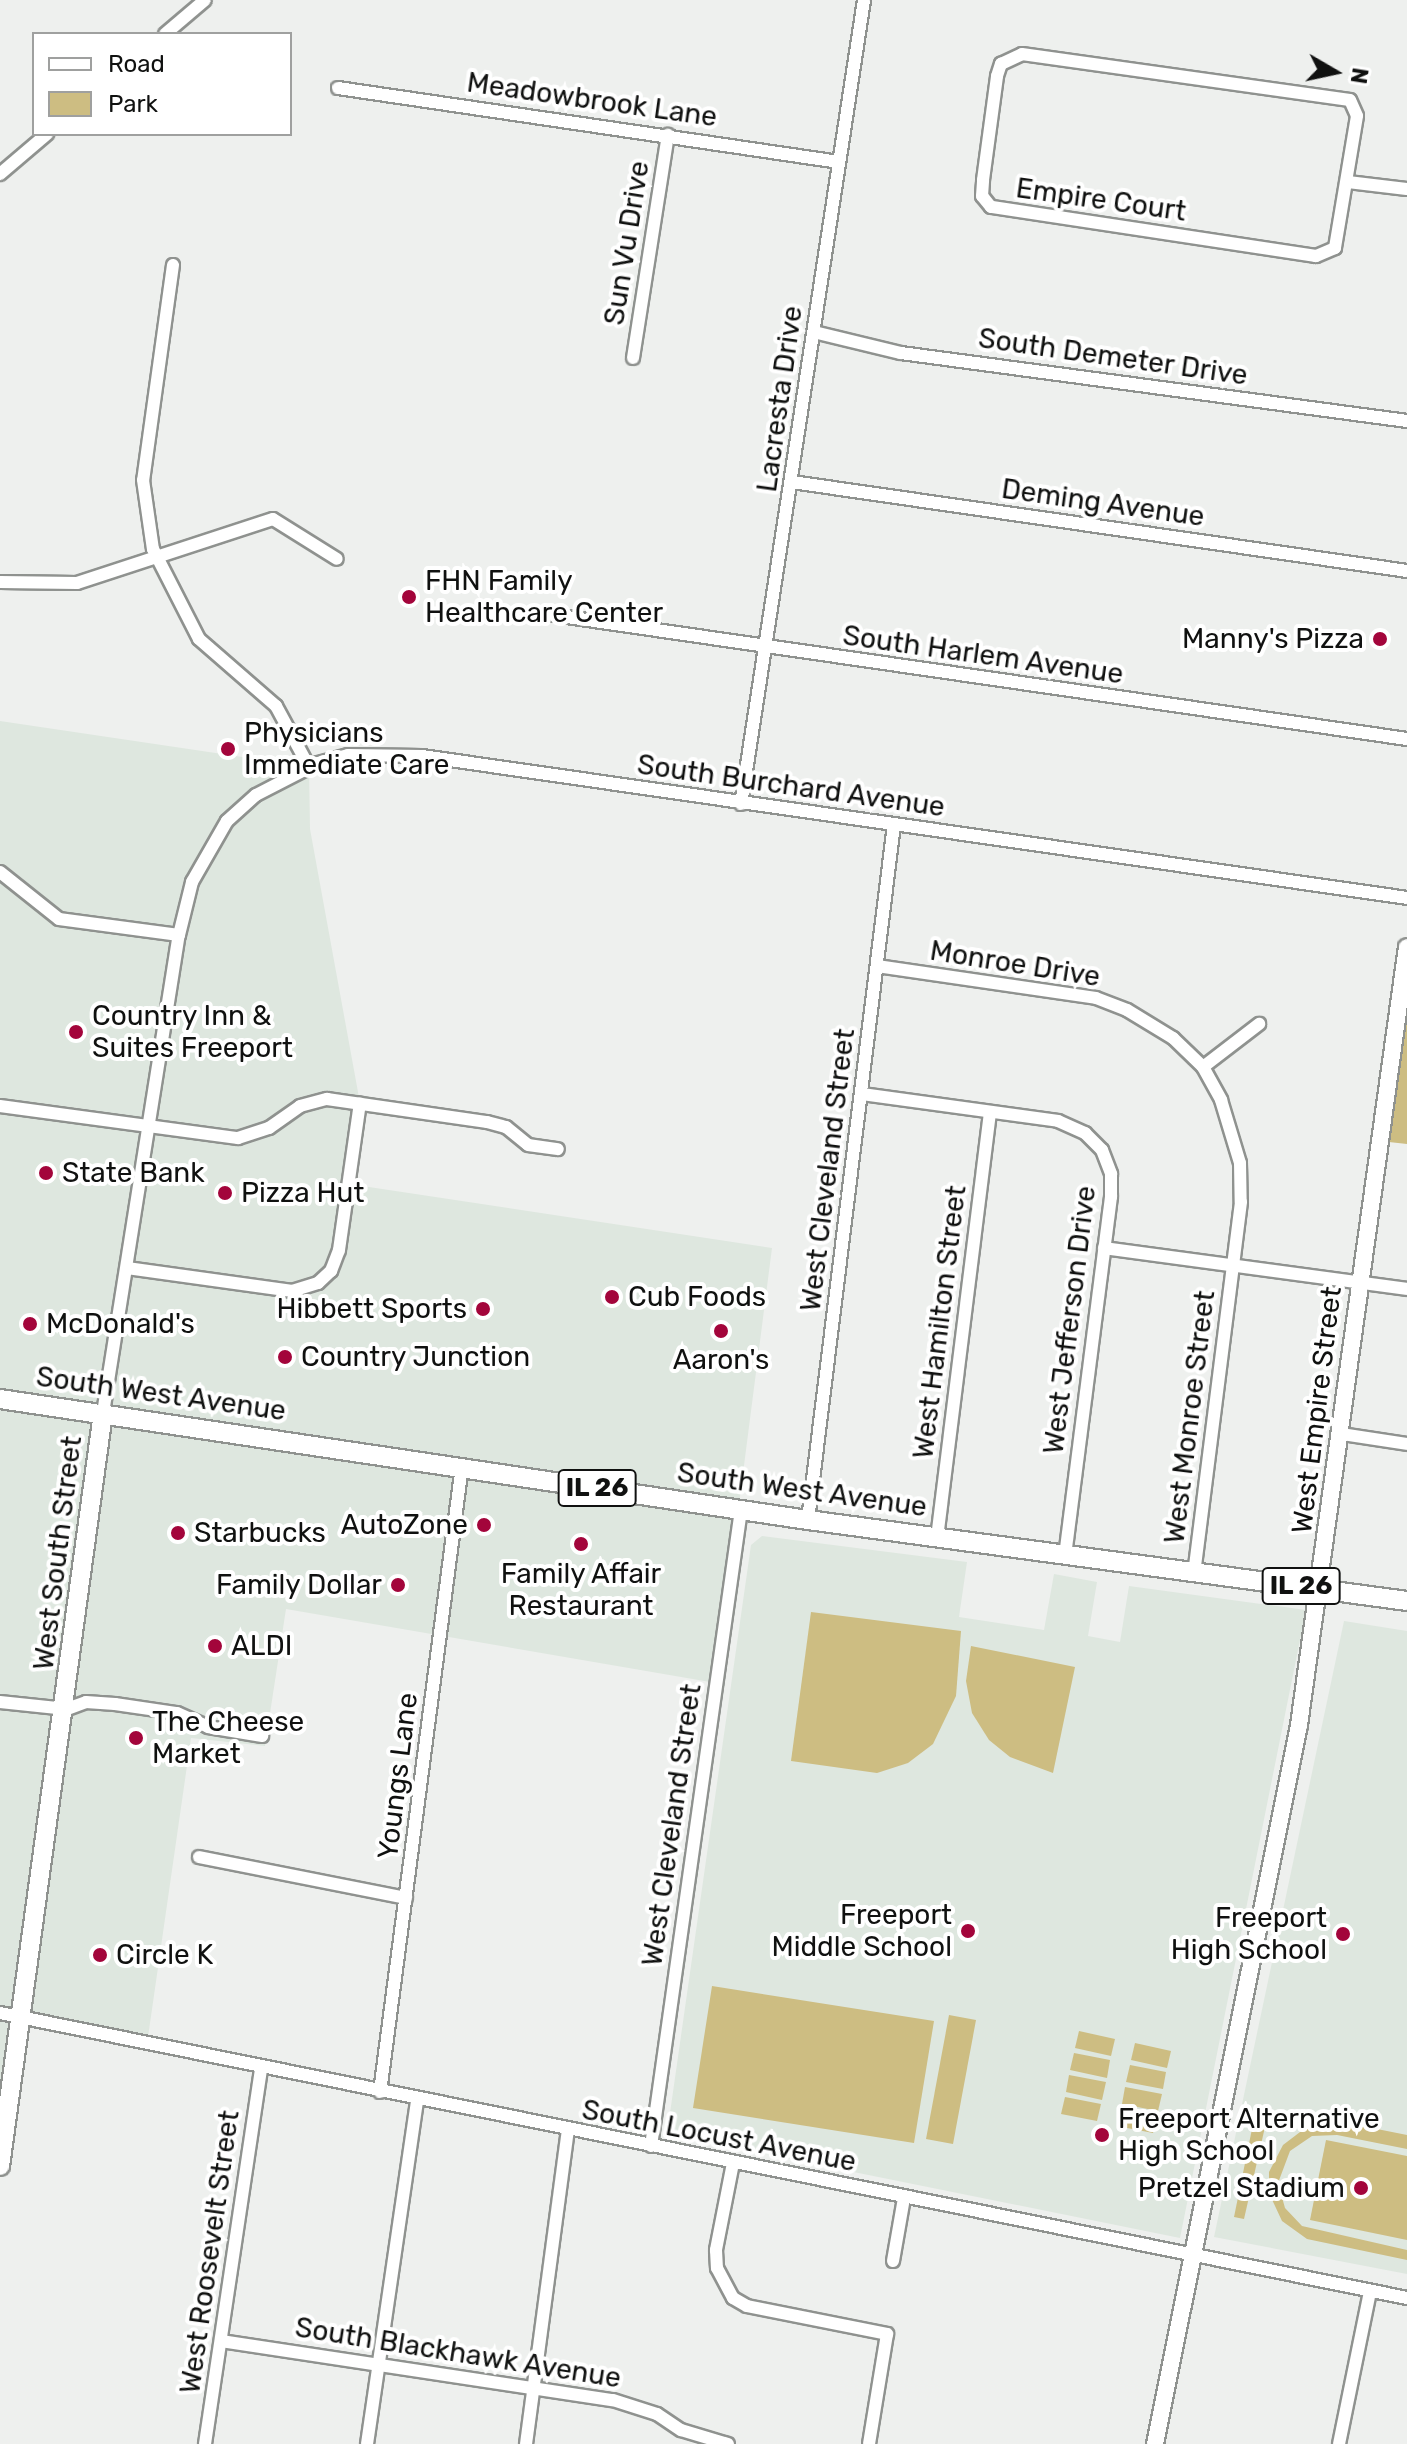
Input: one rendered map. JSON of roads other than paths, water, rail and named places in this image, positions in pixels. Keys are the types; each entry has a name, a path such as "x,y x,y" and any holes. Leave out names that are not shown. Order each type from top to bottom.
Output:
{"main road":[{"name":"West Empire Street","path":"1155,2444 1299,1725 1342,1434 1407,947"},
{"name":"South West Avenue","path":"0,1399 808,1520 1407,1601"},
{"name":"West South Street","path":"0,2166 67,1709 103,1413"}],"street":[{"path":"167,32 205,0"},
{"name":"Lacresta Drive","path":"741,804 864,0"},
{"name":"Empire Court","path":"1022,54 1350,100 1357,116 1348,182 1335,248 1316,256 991,207 982,196 997,76 1001,64 1022,54"},
{"name":"Meadowbrook Lane","path":"338,88 839,162"},
{"name":"Sun Vu Drive","path":"633,358 668,135"},
{"path":"0,174 45,136"},
{"path":"1348,182 1407,189"},
{"path":"173,265 143,480 157,559 199,639 276,706 309,767"},
{"name":"South Demeter Drive","path":"814,332 901,353 1407,421"},
{"name":"Deming Avenue","path":"792,482 1407,571"},
{"path":"0,582 77,583 273,519 337,559"},
{"name":"South Harlem Avenue","path":"553,615 765,649 1407,739"},
{"name":"South Burchard Avenue","path":"203,856 227,821 256,795 309,767 348,755 385,753 1407,898"},
{"name":"West Cleveland Street","path":"808,1520 894,825"},
{"name":"West South Street","path":"103,1413 151,1127 179,935 203,856"},
{"path":"0,872 59,919 179,935"},
{"name":"Monroe Drive","path":"877,966 1096,998 1154,1023 1203,1067 1232,1127 1240,1163 1233,1267"},
{"path":"1203,1067 1259,1024"},
{"name":"West Jefferson Drive","path":"862,1094 1058,1121 1085,1133 1102,1150 1111,1174 1065,1556"},
{"path":"0,1106 238,1138 269,1128 300,1106 327,1099 487,1122 506,1127 528,1145 558,1149"},
{"path":"127,1268 275,1289 305,1290 331,1271 339,1250 360,1103"},
{"name":"West Hamilton Street","path":"937,1538 990,1112"},
{"path":"1104,1248 1407,1289"},
{"name":"West Monroe Street","path":"1194,1573 1233,1267"},
{"path":"1342,1434 1407,1444"},
{"name":"Youngs Lane","path":"380,2092 462,1466"},
{"name":"West Cleveland Street","path":"651,2146 741,1510"},
{"path":"0,1702 67,1709 86,1702 115,1704 177,1713 208,1727 262,1736"},
{"path":"199,1857 406,1898"},
{"name":"South Locust Avenue","path":"0,2013 417,2100 1407,2298"},
{"name":"West Roosevelt Street","path":"205,2444 261,2068"},
{"path":"367,2444 417,2100"},
{"path":"526,2444 568,2130"},
{"path":"733,2163 716,2250 717,2268 733,2298 747,2306 887,2334 869,2444"},
{"path":"893,2261 904,2198"},
{"path":"1339,2444 1370,2291"},
{"name":"South Blackhawk Avenue","path":"221,2341 379,2361 626,2403 657,2414 681,2430 728,2444"}],"place":[{"name":"FHN Family Healthcare Center","path":"409,597"},
{"name":"Manny's Pizza","path":"1380,639"},
{"name":"Physicians Immediate Care","path":"228,749"},
{"name":"Country Inn & Suites Freeport","path":"76,1032"},
{"name":"State Bank","path":"46,1173"},
{"name":"Pizza Hut","path":"225,1193"},
{"name":"Cub Foods","path":"612,1297"},
{"name":"Hibbett Sports","path":"483,1309"},
{"name":"McDonald's","path":"30,1324"},
{"name":"Aaron's","path":"721,1331"},
{"name":"Country Junction","path":"285,1357"},
{"name":"AutoZone","path":"484,1525"},
{"name":"Starbucks","path":"178,1533"},
{"name":"Family Affair Restaurant","path":"581,1544"},
{"name":"Family Dollar","path":"398,1585"},
{"name":"ALDI","path":"215,1646"},
{"name":"The Cheese Market","path":"136,1738"},
{"name":"Freeport Middle School","path":"968,1931"},
{"name":"Freeport High School","path":"1343,1934"},
{"name":"Circle K","path":"100,1955"},
{"name":"Freeport Alternative High School","path":"1102,2135"},
{"name":"Pretzel Stadium","path":"1361,2188"}]}
